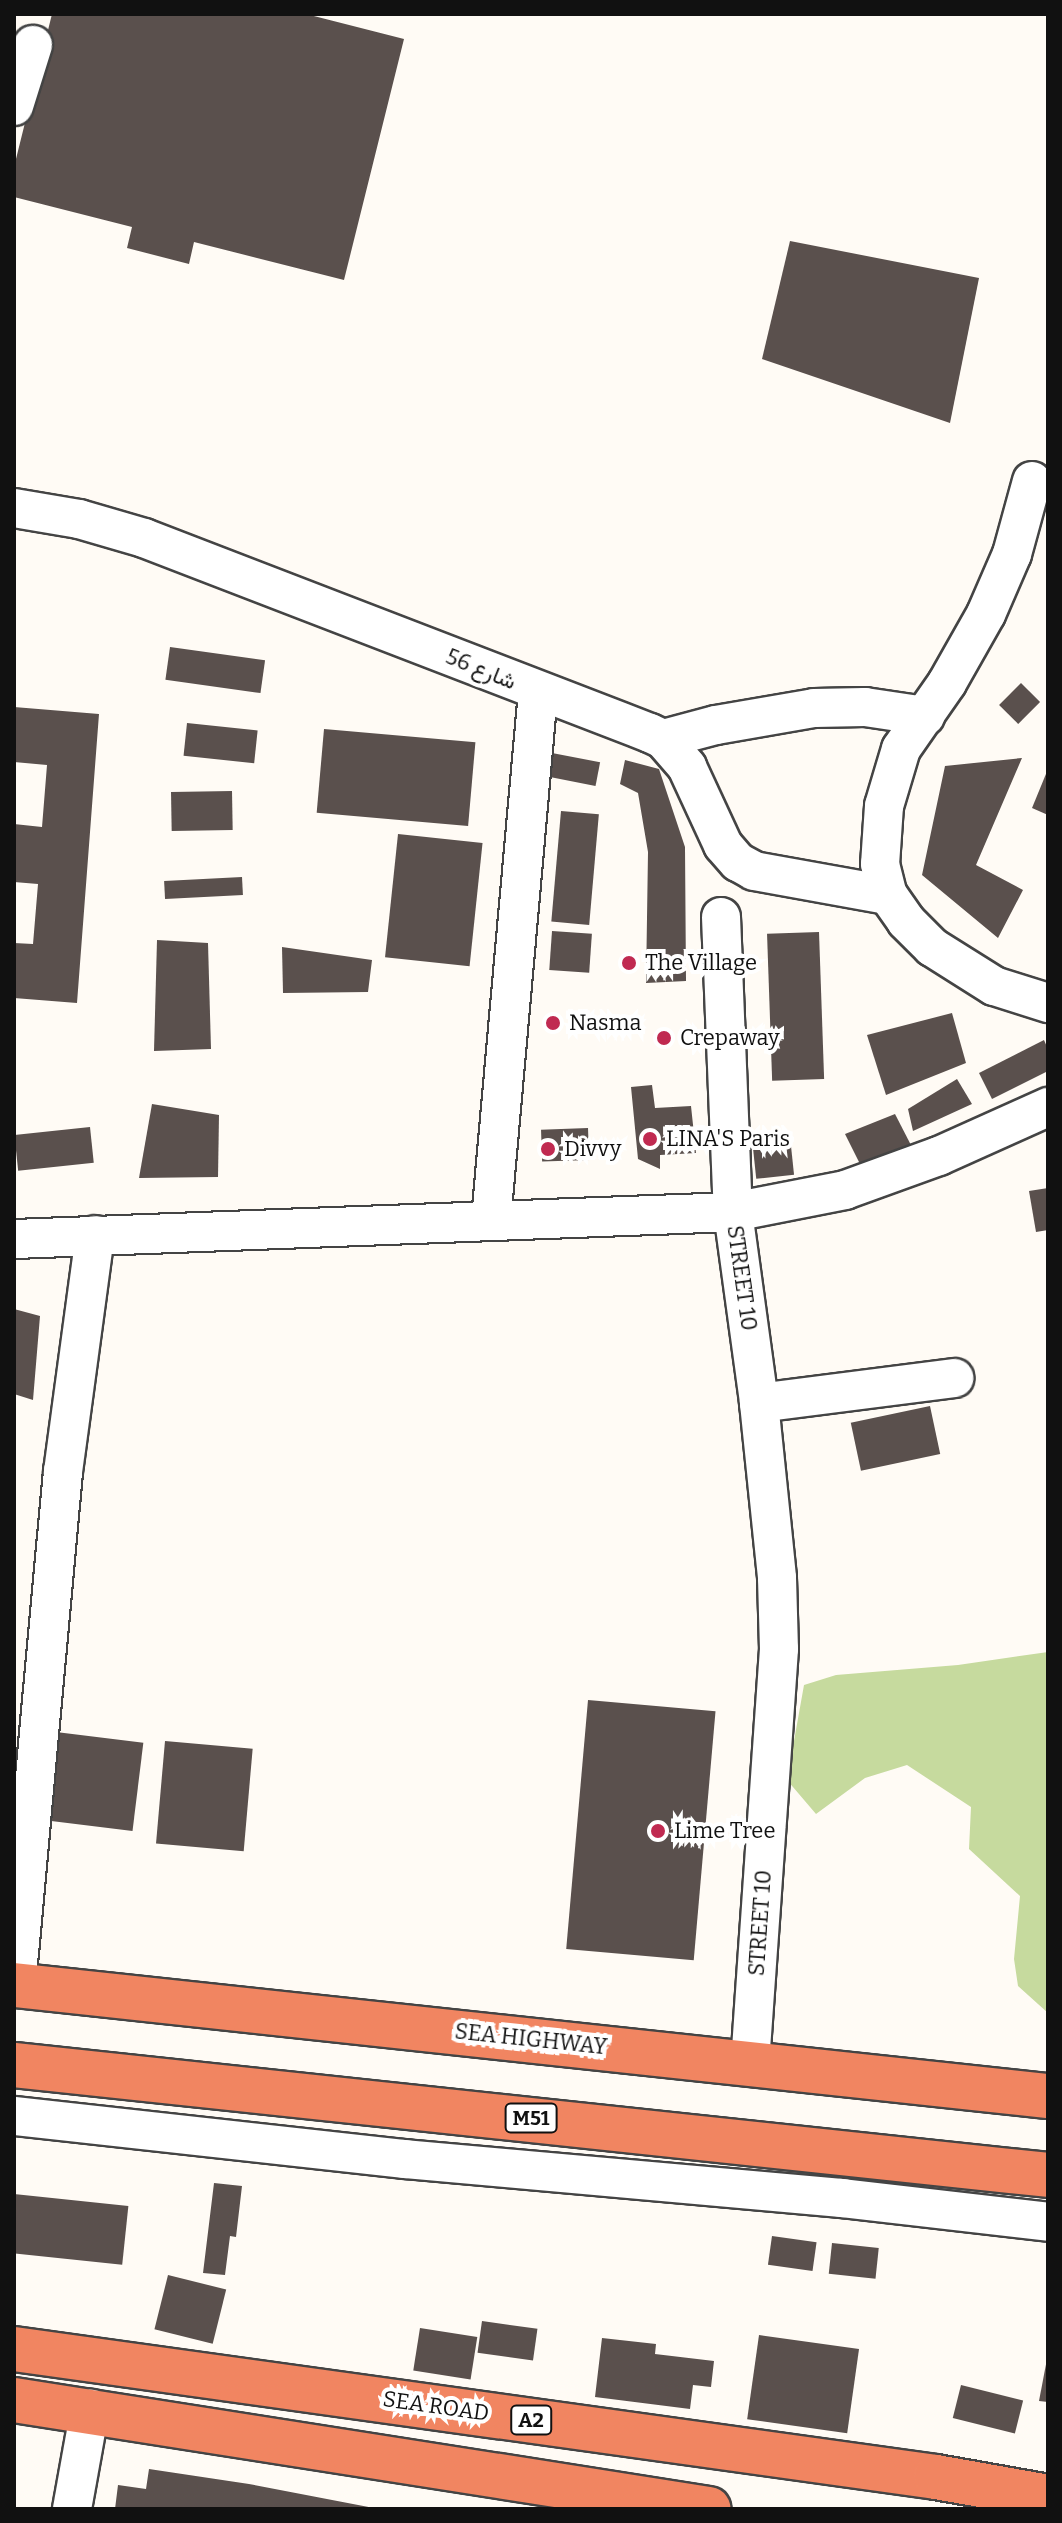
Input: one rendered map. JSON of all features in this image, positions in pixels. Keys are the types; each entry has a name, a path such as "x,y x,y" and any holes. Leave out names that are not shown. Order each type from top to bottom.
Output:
{"highway":[{"name":"SEA HIGHWAY","path":"15,1985 750,2061 1048,2096"},
{"name":"M51","path":"14,2065 1048,2175"},
{"name":"SEA ROAD","path":"14,2349 920,2475 1048,2497"},
{"path":"14,2400 90,2409 709,2509"}],"street":[{"path":"14,106 33,45"},
{"path":"1040,467 947,642 914,713 884,806 880,864 888,895 906,921 961,968 994,986 1048,1003"},
{"name":"شارع 56","path":"14,508 79,519 144,538 663,739"},
{"path":"491,1220 538,692"},
{"path":"888,895 754,871 738,862 723,845 687,767 663,739 716,725 814,708 914,713"},
{"path":"721,917 733,1212 845,1190 939,1156 1048,1107"},
{"name":"STREET 10","path":"14,1239 733,1212 759,1403 777,1578 779,1649 750,2061"},
{"path":"15,1985 61,1487 95,1235"},
{"path":"759,1403 954,1378"},
{"path":"14,2116 405,2159 842,2198 1048,2222"},
{"path":"72,2509 90,2409"}],"green space":[{"path":"1048,1652 1048,2013 1018,1986 1014,1959 1020,1896 969,1849 971,1807 907,1765 865,1778 816,1814 787,1780 804,1685 836,1675 958,1665"}],"building":[{"path":"52,14 306,14 404,39 344,280 194,242 189,264 127,248 132,227 14,197 14,167"},
{"path":"790,241 979,278 950,423 762,359"},
{"path":"170,647 265,660 260,693 165,680"},
{"path":"1021,683 1040,702 1018,724 999,705"},
{"path":"14,707 99,714 77,1003 14,998 14,943 33,944 38,884 14,882 14,824 42,827 47,765 14,762"},
{"path":"187,723 258,730 254,763 184,756"},
{"path":"324,729 475,742 468,826 317,813"},
{"path":"552,753 600,762 596,786 547,777"},
{"path":"1022,758 976,865 1023,890 998,938 922,875 945,766"},
{"path":"625,760 659,769 685,847 686,981 646,983 648,852 638,793 620,784"},
{"path":"1048,769 1048,815 1032,808"},
{"path":"232,791 233,830 172,831 171,792"},
{"path":"561,811 599,814 589,925 551,922"},
{"path":"398,834 483,843 470,966 385,957"},
{"path":"242,877 243,895 165,899 164,881"},
{"path":"552,931 592,934 589,973 549,970"},
{"path":"819,932 824,1079 772,1081 767,934"},
{"path":"157,940 208,943 211,1049 154,1051"},
{"path":"282,947 372,960 368,992 283,993"},
{"path":"952,1013 966,1063 886,1095 867,1035"},
{"path":"1044,1040 1048,1049 1048,1071 992,1099 979,1073"},
{"path":"957,1079 972,1104 913,1131 908,1109"},
{"path":"652,1085 655,1108 691,1106 696,1153 660,1155 660,1169 638,1159 631,1087"},
{"path":"152,1104 219,1115 218,1177 139,1178"},
{"path":"895,1114 914,1151 862,1168 845,1134"},
{"path":"90,1127 94,1163 18,1171 14,1135"},
{"path":"588,1128 589,1160 542,1162 541,1130"},
{"path":"791,1146 794,1175 756,1179 753,1150"},
{"path":"1048,1188 1048,1230 1036,1232 1029,1191"},
{"path":"14,1309 40,1316 33,1400 14,1394"},
{"path":"930,1406 940,1454 861,1471 851,1423"},
{"path":"588,1700 716,1711 694,1960 566,1949"},
{"path":"56,1732 143,1743 132,1831 45,1820"},
{"path":"165,1741 253,1749 244,1851 156,1844"},
{"path":"214,2183 242,2186 236,2237 230,2236 225,2275 203,2273"},
{"path":"14,2194 128,2206 122,2265 14,2253"},
{"path":"772,2236 817,2242 813,2271 768,2265"},
{"path":"832,2243 879,2248 876,2279 829,2274"},
{"path":"168,2275 226,2290 213,2344 154,2329"},
{"path":"482,2321 537,2329 533,2360 478,2353"},
{"path":"420,2328 477,2337 471,2380 413,2370"},
{"path":"759,2335 859,2349 847,2433 747,2419"},
{"path":"602,2338 656,2344 655,2354 714,2361 711,2387 693,2385 690,2409 595,2397"},
{"path":"1048,2359 1048,2402 1039,2401"},
{"path":"961,2385 1023,2400 1015,2433 953,2418"},
{"path":"149,2469 379,2509 115,2509 118,2485 146,2489"}],"place":[{"name":"The Village","path":"629,963"},
{"name":"Nasma","path":"553,1023"},
{"name":"Crepaway","path":"664,1038"},
{"name":"LINA'S Paris","path":"650,1139"},
{"name":"Divvy","path":"548,1149"},
{"name":"Lime Tree","path":"658,1831"}]}
